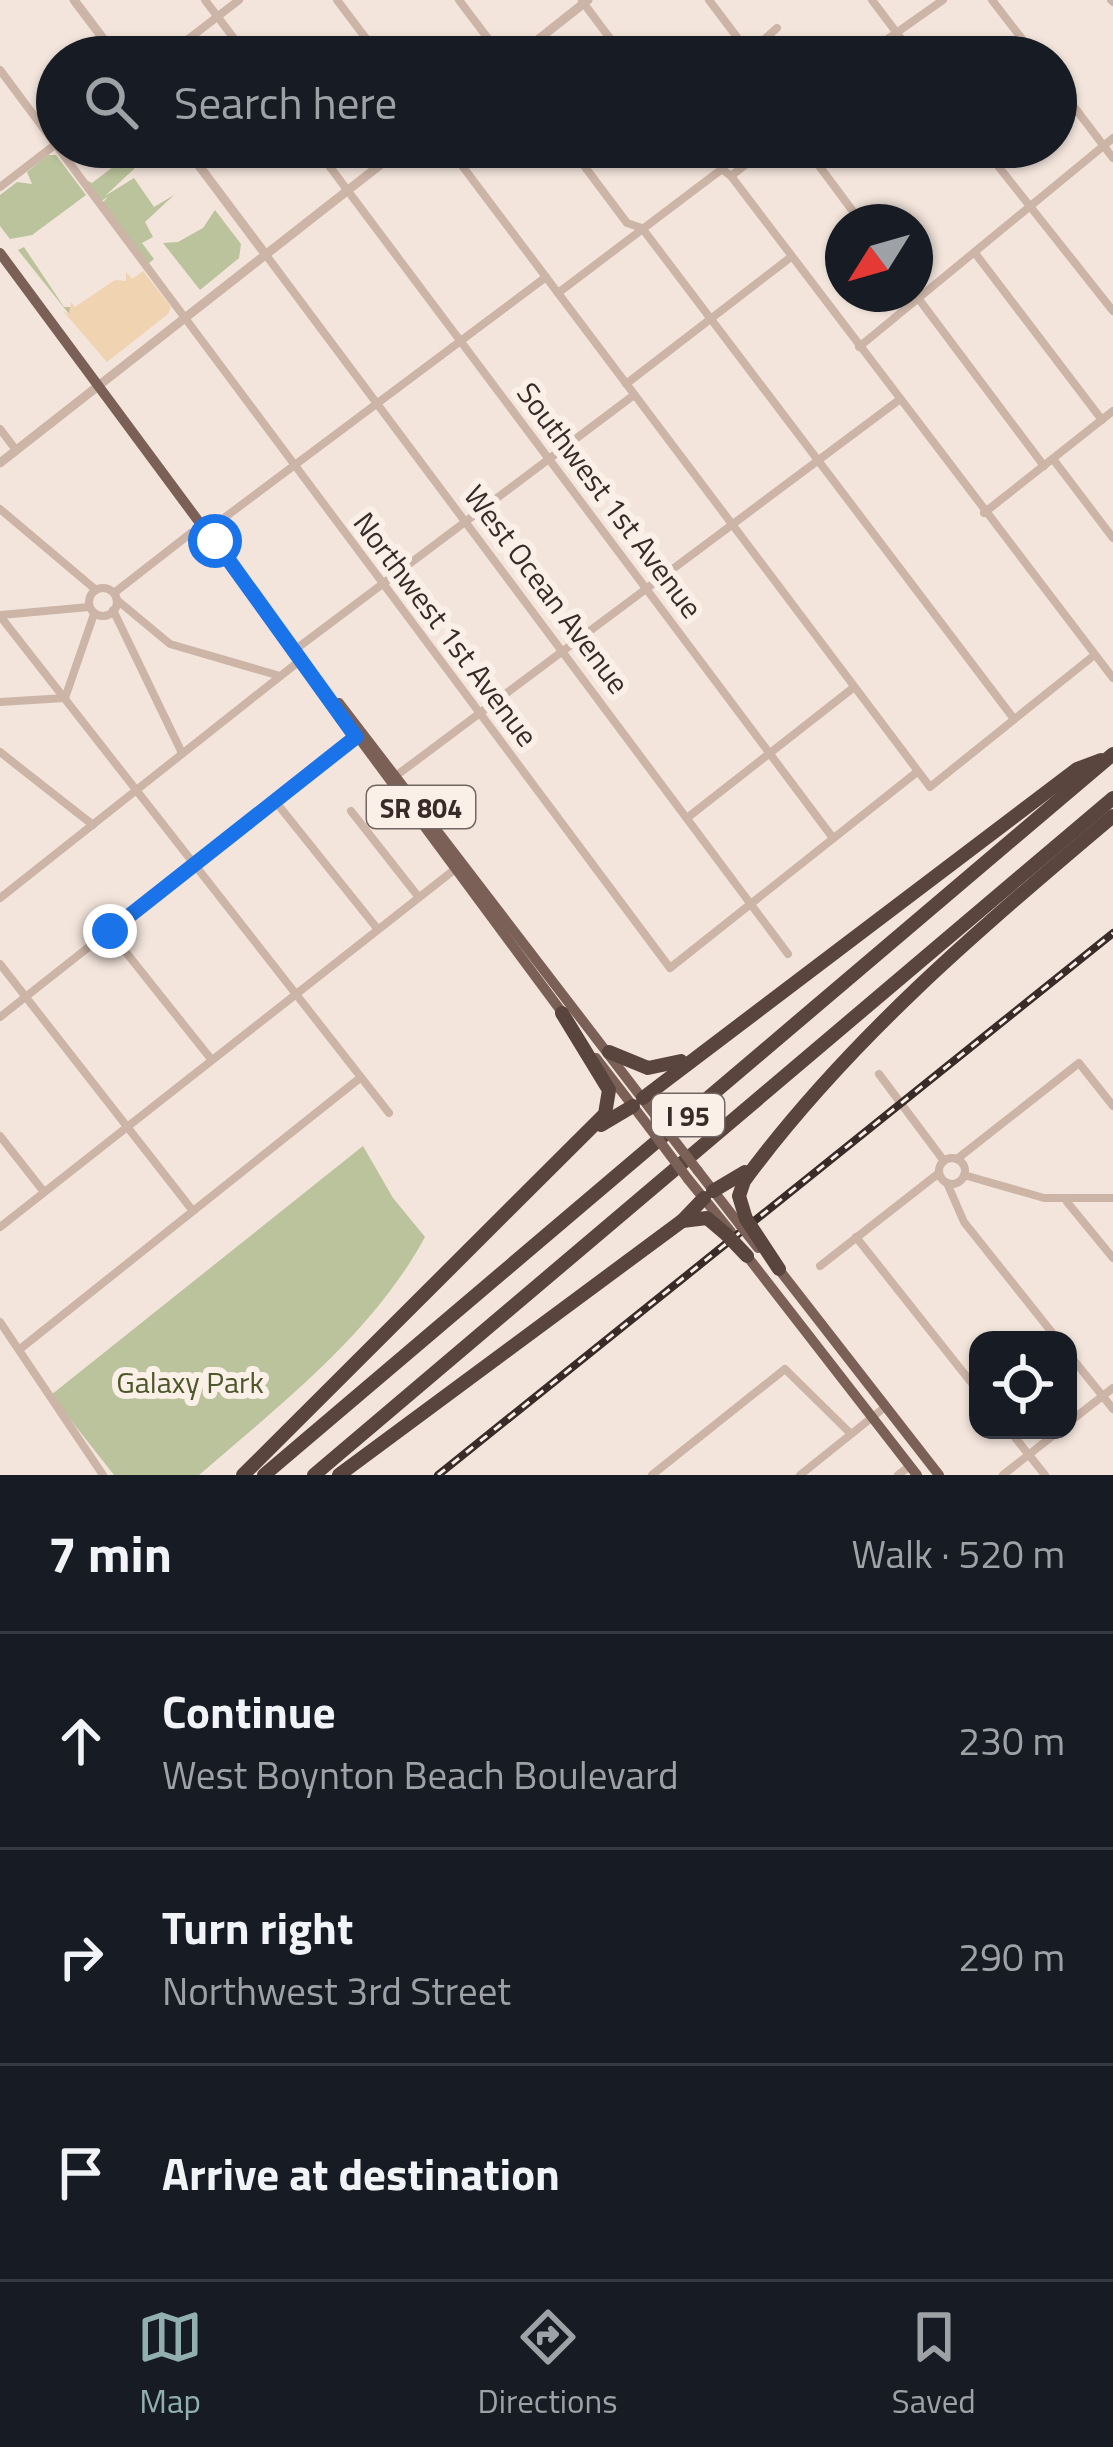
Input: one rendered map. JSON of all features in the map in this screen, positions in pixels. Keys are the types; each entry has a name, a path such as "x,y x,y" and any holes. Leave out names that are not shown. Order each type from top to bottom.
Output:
{"highway":[{"path":"590,1133 638,1102 1077,769 1112,755"},
{"name":"I 95","path":"264,1475 1112,755"},
{"name":"I 95","path":"314,1475 1113,798"},
{"path":"339,1475 682,1221 709,1194 737,1179 942,967 1113,816"},
{"path":"243,1475 608,1110 610,1094 562,1012"},
{"path":"609,1052 635,1066 662,1068 722,1038"},
{"path":"747,1256 736,1228 740,1191 766,1152"},
{"path":"682,1221 707,1218 736,1228 778,1269"}],"main road":[{"name":"SR 804","path":"0,253 328,692 609,1052 638,1102"},
{"name":"SR 804","path":"328,692 356,737 562,1012 736,1228"},
{"path":"454,870 510,924"},
{"path":"747,1256 913,1471"},
{"path":"778,1269 939,1475"}],"street":[{"path":"74,0 101,36"},
{"path":"205,0 233,36"},
{"path":"192,36 238,0"},
{"path":"337,0 364,36"},
{"path":"458,0 486,36"},
{"path":"709,0 736,36"},
{"path":"872,0 898,35 943,0"},
{"path":"992,0 1020,36"},
{"path":"542,36 584,1 609,36"},
{"path":"765,36 777,28"},
{"name":"Northwest 1st Avenue","path":"0,70 36,118"},
{"path":"1077,111 1113,158"},
{"path":"1077,166 1113,138"},
{"path":"0,187 36,159"},
{"name":"Northwest 1st Avenue","path":"74,168 670,968 751,903"},
{"path":"201,168 266,255"},
{"name":"Southwest 1st Avenue","path":"332,168 833,838"},
{"path":"0,463 377,168"},
{"path":"464,168 930,787 1092,657"},
{"path":"586,168 627,223 642,228 713,318 1014,719"},
{"path":"730,176 740,168"},
{"path":"821,168 848,204"},
{"path":"999,168 1027,206 1039,212 1113,311"},
{"path":"933,284 1074,168"},
{"path":"557,293 722,169 1092,657 1113,678"},
{"path":"975,253 1102,420"},
{"name":"West Ocean Avenue","path":"266,255 788,954"},
{"path":"626,384 791,257"},
{"path":"0,615 91,610 115,601 205,528 546,277"},
{"path":"859,347 899,312"},
{"path":"927,312 1044,466"},
{"path":"0,898 280,676 299,653 382,584 634,394"},
{"path":"397,776 899,400"},
{"path":"984,513 1113,411"},
{"path":"0,429 16,450"},
{"path":"1053,459 1113,538"},
{"path":"0,509 96,590 183,650 280,676"},
{"path":"65,698 96,590"},
{"path":"115,601 182,752"},
{"path":"0,615 388,1113"},
{"path":"686,818 853,688"},
{"path":"0,702 65,698"},
{"path":"0,1017 356,737"},
{"path":"3,756 93,825"},
{"path":"751,903 917,772"},
{"path":"275,801 376,927"},
{"path":"351,811 417,895"},
{"path":"0,1227 454,870"},
{"path":"110,931 211,1059"},
{"path":"0,964 193,1211"},
{"path":"944,1161 957,1160 1079,1063 1113,1106"},
{"path":"879,1074 944,1161"},
{"path":"20,1349 360,1078"},
{"path":"0,1136 44,1192"},
{"path":"957,1160 964,1175"},
{"path":"820,1266 939,1172 944,1161"},
{"path":"939,1172 964,1222 1051,1331"},
{"path":"947,1183 964,1175 1066,1200 1113,1198"},
{"path":"1066,1200 1113,1258"},
{"path":"856,1238 969,1380"},
{"path":"0,1322 103,1475"},
{"path":"1077,1363 1113,1408"},
{"path":"652,1475 785,1369 851,1434"},
{"path":"1077,1416 1113,1388"},
{"path":"800,1475 885,1407"},
{"path":"1017,1439 1046,1475"},
{"path":"1003,1475 1048,1439"},
{"path":"898,1475 913,1471"}],"green space":[{"path":"36,165 66,168 86,195 32,235 10,239 0,226 0,195 17,182 32,184 27,172"},
{"path":"112,168 135,168 105,196 134,178 154,207 174,195 145,222 153,237 142,243 154,259 148,264 102,203 108,197 101,201 86,180 92,183"},
{"path":"215,210 241,244 239,258 200,290 163,243 178,242 203,228"},
{"path":"24,247 64,307 70,307 72,317 106,355 163,316 105,359 18,250"},
{"name":"Galaxy Park","path":"363,1146 393,1198 425,1237 404,1272 323,1365 199,1475 114,1475 51,1395"}],"sand":[{"path":"143,271 171,307 107,362 63,311 69,314 71,302 75,307 115,280 126,281 126,272 132,279"}],"railway":[{"path":"438,1475 1113,933"}],"route":[{"path":"110,931 356,737 326,689 215,541"}]}
